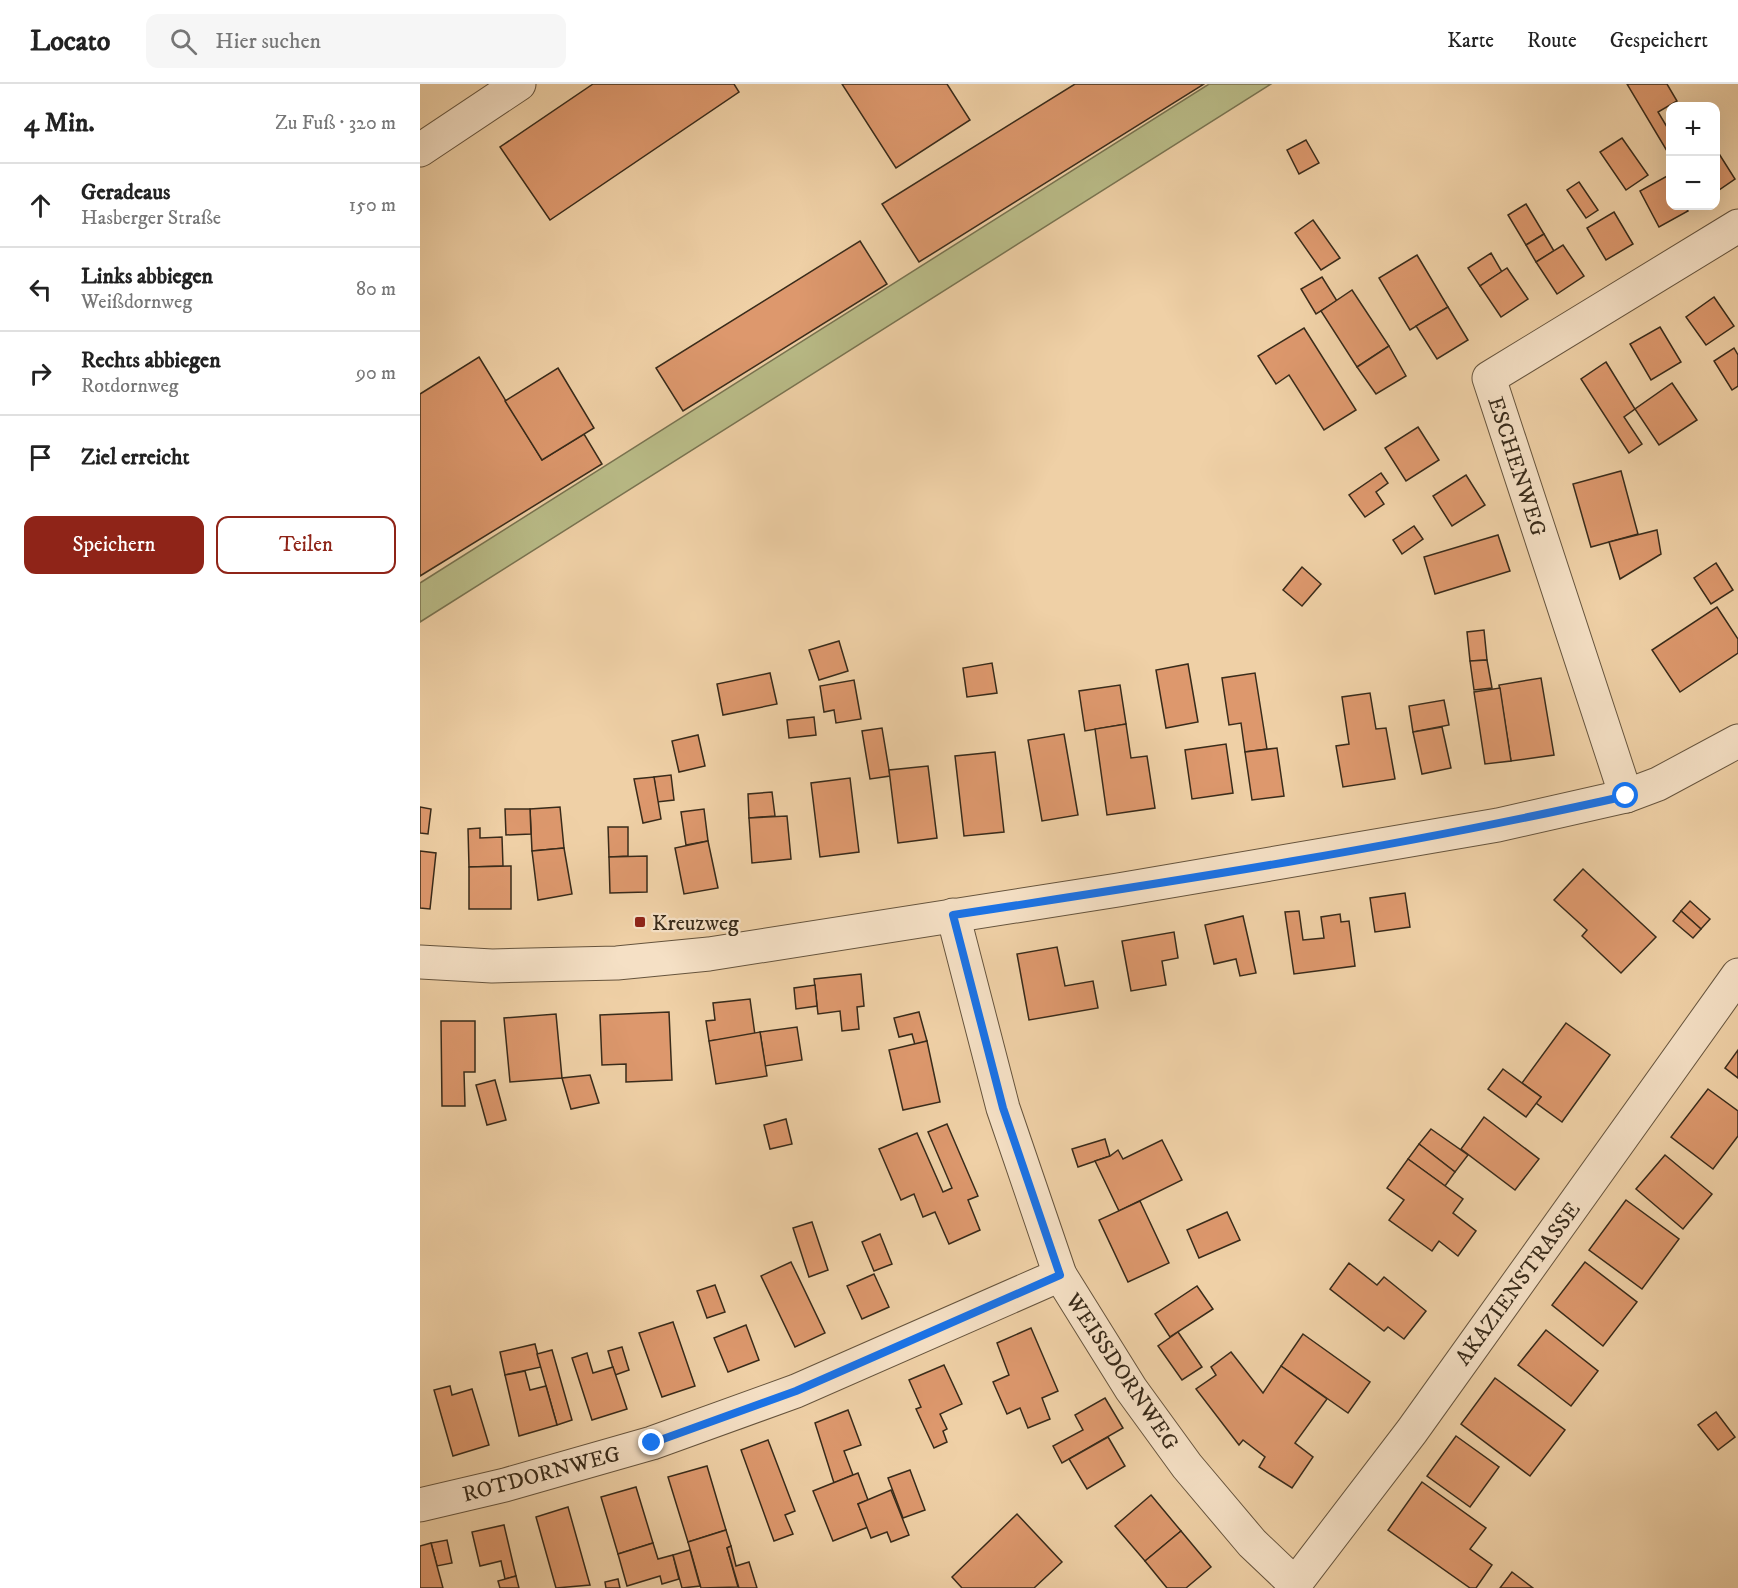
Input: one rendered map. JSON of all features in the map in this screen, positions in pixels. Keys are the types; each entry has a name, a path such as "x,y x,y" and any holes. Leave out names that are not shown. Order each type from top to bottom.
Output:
{"street":[{"path":"420,150 519,84"},
{"name":"ESCHENWEG","path":"1626,796 1490,378 1738,226"},
{"path":"420,962 492,966 617,963 709,954 1118,890 1498,825 1626,796 1658,784 1738,741"},
{"name":"WEISSDORNWEG","path":"953,915 1003,1108 1060,1275 1131,1389 1187,1466 1252,1543 1293,1586"},
{"name":"AKAZIENSTRASSE","path":"1293,1586 1412,1431 1738,978"},
{"name":"ROTDORNWEG","path":"420,1505 505,1485 652,1443 796,1391 1060,1275"}],"green space":[{"path":"1209,84 1271,84 420,622 420,583"}],"building":[{"path":"593,84 734,84 739,92 550,220 500,147"},
{"path":"842,84 947,84 970,120 896,168"},
{"path":"1075,84 1204,84 919,262 882,204"},
{"path":"1627,84 1667,84 1677,101 1666,102 1666,107 1658,112 1666,125 1666,149"},
{"path":"1622,138 1648,175 1626,190 1600,152"},
{"path":"1306,140 1319,163 1299,174 1287,150"},
{"path":"1720,155 1735,179 1720,189"},
{"path":"1666,177 1666,210 1688,211 1659,227 1640,191"},
{"path":"1579,182 1598,210 1586,218 1567,190"},
{"path":"1526,204 1544,234 1526,245 1508,215"},
{"path":"1614,212 1633,244 1606,260 1587,228"},
{"path":"1313,220 1340,258 1321,270 1295,233"},
{"path":"1544,234 1554,251 1536,262 1526,245"},
{"path":"860,241 887,284 683,411 656,368"},
{"path":"1563,245 1584,276 1557,294 1536,262"},
{"path":"1491,253 1502,272 1480,286 1468,268"},
{"path":"1417,255 1448,307 1410,330 1379,278"},
{"path":"1507,268 1528,299 1501,317 1480,286"},
{"path":"1322,277 1337,301 1316,314 1301,289"},
{"path":"1352,290 1389,346 1357,367 1321,311"},
{"path":"1714,297 1734,326 1706,345 1686,317"},
{"path":"1448,307 1468,340 1437,359 1416,326"},
{"path":"1660,327 1681,362 1651,380 1630,344"},
{"path":"1304,328 1356,410 1324,430 1289,375 1276,384 1258,356"},
{"path":"1389,346 1406,376 1376,394 1357,367"},
{"path":"1734,348 1738,355 1738,386 1732,390 1714,361"},
{"path":"479,357 542,460 584,434 602,464 420,576 420,394"},
{"path":"1606,362 1635,409 1624,417 1642,444 1629,453 1581,379"},
{"path":"558,368 594,428 542,460 505,401"},
{"path":"1672,383 1697,420 1659,445 1635,409"},
{"path":"1418,427 1439,460 1406,481 1385,448"},
{"path":"1621,471 1638,534 1591,547 1573,484"},
{"path":"1381,473 1388,483 1376,492 1384,504 1365,517 1349,495"},
{"path":"1466,475 1485,505 1452,526 1433,496"},
{"path":"1414,526 1423,539 1402,554 1393,540"},
{"path":"1657,530 1661,554 1620,579 1609,542"},
{"path":"1498,535 1510,571 1435,594 1424,557"},
{"path":"1716,563 1733,590 1711,604 1694,578"},
{"path":"1302,567 1321,584 1302,606 1283,590"},
{"path":"1717,607 1738,639 1738,653 1680,692 1652,650"},
{"path":"1484,630 1487,660 1470,661 1467,632"},
{"path":"839,641 848,671 819,680 809,650"},
{"path":"1487,660 1492,688 1474,690 1470,661"},
{"path":"992,663 997,693 967,697 963,668"},
{"path":"1188,664 1198,722 1166,728 1156,670"},
{"path":"770,673 777,704 723,715 717,684"},
{"path":"1255,673 1267,749 1245,752 1241,723 1229,725 1222,678"},
{"path":"1541,678 1554,755 1511,761 1499,685"},
{"path":"854,680 861,719 836,723 834,710 824,712 820,686"},
{"path":"1120,685 1126,724 1085,731 1079,691"},
{"path":"1500,688 1511,761 1485,764 1474,692"},
{"path":"1370,693 1376,729 1386,728 1395,779 1343,787 1336,746 1349,744 1342,697"},
{"path":"1444,700 1449,725 1413,732 1409,706"},
{"path":"814,717 816,735 789,738 787,720"},
{"path":"1126,724 1131,758 1147,756 1155,808 1107,815 1095,729"},
{"path":"1442,727 1451,768 1422,774 1413,732"},
{"path":"882,728 890,776 870,779 862,731"},
{"path":"1064,734 1078,815 1042,821 1028,740"},
{"path":"698,735 705,766 679,772 672,741"},
{"path":"1226,744 1233,793 1192,799 1185,750"},
{"path":"1277,748 1284,796 1252,800 1245,752"},
{"path":"995,752 1004,832 964,836 955,756"},
{"path":"928,766 937,838 898,843 889,770"},
{"path":"671,775 674,800 657,802 654,777"},
{"path":"654,777 661,819 643,823 634,779"},
{"path":"850,778 859,852 820,857 811,783"},
{"path":"772,792 775,816 749,818 748,794"},
{"path":"420,807 431,809 428,834 420,833"},
{"path":"560,807 564,848 532,851 530,809"},
{"path":"505,809 530,809 531,834 506,835"},
{"path":"704,809 708,841 686,845 681,812"},
{"path":"787,816 791,859 752,863 749,818"},
{"path":"608,827 628,827 628,856 609,857"},
{"path":"480,828 480,838 502,837 503,866 469,867 468,829"},
{"path":"708,841 718,888 684,894 675,848"},
{"path":"564,848 572,894 538,900 532,851"},
{"path":"420,851 436,853 430,909 420,908"},
{"path":"647,856 647,892 610,893 609,857"},
{"path":"511,866 511,909 469,909 469,867"},
{"path":"1583,869 1656,937 1621,973 1582,936 1587,930 1554,900"},
{"path":"1405,893 1410,927 1375,932 1370,898"},
{"path":"1690,901 1710,919 1701,929 1681,911"},
{"path":"1299,911 1303,940 1324,938 1321,917 1340,914 1341,922 1349,921 1355,966 1294,974 1285,912"},
{"path":"1681,911 1701,929 1693,938 1673,921"},
{"path":"1243,916 1256,973 1240,976 1236,959 1214,964 1205,925"},
{"path":"1174,932 1178,958 1162,961 1166,985 1131,991 1122,941"},
{"path":"1057,947 1065,986 1093,981 1098,1008 1029,1020 1017,954"},
{"path":"861,974 864,1006 857,1007 859,1029 842,1031 840,1011 818,1014 814,979"},
{"path":"815,985 817,1006 796,1009 794,988"},
{"path":"750,999 755,1035 709,1041 706,1021 715,1020 713,1003"},
{"path":"669,1012 672,1080 626,1082 626,1064 602,1065 600,1015"},
{"path":"919,1012 927,1041 915,1045 912,1034 899,1037 894,1018"},
{"path":"556,1014 562,1078 510,1082 504,1018"},
{"path":"441,1021 475,1021 475,1072 464,1072 465,1106 442,1106"},
{"path":"1566,1023 1610,1055 1562,1122 1536,1103 1541,1097 1522,1083"},
{"path":"797,1027 802,1060 765,1066 760,1032"},
{"path":"760,1032 767,1076 716,1084 709,1041"},
{"path":"927,1041 940,1102 903,1110 889,1050"},
{"path":"1738,1050 1738,1078 1725,1068"},
{"path":"1503,1069 1541,1097 1526,1117 1488,1089"},
{"path":"590,1075 599,1103 571,1109 562,1078"},
{"path":"495,1080 506,1120 487,1125 476,1085"},
{"path":"1708,1089 1738,1111 1738,1136 1713,1169 1671,1137"},
{"path":"1484,1117 1539,1159 1515,1190 1461,1149"},
{"path":"786,1119 792,1144 770,1149 764,1125"},
{"path":"947,1124 978,1196 968,1200 980,1230 949,1244 935,1212 923,1217 914,1194 901,1200 879,1149 917,1133 943,1192 952,1188 928,1132"},
{"path":"1431,1129 1468,1155 1455,1172 1419,1144"},
{"path":"1105,1139 1110,1156 1078,1167 1072,1149"},
{"path":"1162,1140 1182,1180 1119,1211 1095,1161 1110,1156 1118,1150 1123,1159"},
{"path":"1419,1144 1455,1172 1445,1186 1408,1159"},
{"path":"1665,1155 1712,1194 1683,1229 1636,1189"},
{"path":"1408,1159 1463,1199 1453,1213 1476,1231 1458,1256 1439,1241 1432,1251 1389,1220 1404,1200 1387,1188"},
{"path":"1626,1200 1679,1239 1642,1289 1589,1250"},
{"path":"1140,1201 1169,1263 1128,1282 1099,1220"},
{"path":"1227,1212 1240,1240 1199,1258 1187,1230"},
{"path":"812,1222 828,1270 809,1277 793,1228"},
{"path":"880,1234 892,1264 874,1271 862,1242"},
{"path":"791,1262 825,1333 795,1347 761,1276"},
{"path":"1585,1262 1637,1302 1603,1346 1552,1305"},
{"path":"1349,1263 1377,1285 1384,1277 1426,1311 1404,1339 1388,1327 1384,1331 1330,1289"},
{"path":"874,1274 889,1307 862,1319 847,1286"},
{"path":"715,1285 725,1312 707,1318 697,1291"},
{"path":"1197,1286 1213,1309 1170,1337 1155,1314"},
{"path":"673,1322 695,1386 662,1397 639,1333"},
{"path":"746,1325 759,1360 728,1372 714,1338"},
{"path":"1031,1328 1058,1391 1042,1398 1050,1419 1028,1428 1020,1408 1007,1414 993,1382 1009,1375 997,1343"},
{"path":"1546,1330 1598,1371 1571,1406 1518,1365"},
{"path":"1178,1332 1202,1367 1182,1380 1158,1346"},
{"path":"1303,1334 1370,1382 1348,1413 1281,1366"},
{"path":"535,1344 541,1367 505,1375 500,1352"},
{"path":"622,1347 629,1370 615,1375 608,1351"},
{"path":"552,1350 572,1420 557,1425 537,1354"},
{"path":"1231,1352 1263,1393 1281,1366 1327,1399 1295,1443 1313,1457 1292,1488 1259,1467 1265,1457 1243,1440 1239,1445 1196,1389 1216,1375 1211,1367"},
{"path":"587,1353 593,1373 613,1367 627,1409 592,1420 572,1358"},
{"path":"944,1365 962,1404 940,1414 947,1429 943,1431 947,1442 934,1448 916,1409 921,1407 909,1380"},
{"path":"525,1371 530,1390 546,1386 557,1425 519,1436 505,1375"},
{"path":"1495,1378 1565,1430 1530,1476 1461,1424"},
{"path":"450,1386 452,1395 472,1389 489,1445 453,1456 434,1390"},
{"path":"1105,1398 1123,1428 1062,1463 1053,1446 1083,1430 1075,1415"},
{"path":"848,1410 861,1445 844,1451 853,1475 834,1483 815,1423"},
{"path":"1716,1412 1735,1437 1718,1450 1698,1425"},
{"path":"1456,1436 1499,1467 1470,1507 1427,1476"},
{"path":"1108,1437 1125,1466 1087,1489 1069,1459"},
{"path":"768,1440 795,1511 785,1515 793,1534 774,1541 741,1450"},
{"path":"707,1466 726,1530 688,1542 668,1477"},
{"path":"910,1470 925,1510 903,1518 888,1478"},
{"path":"858,1473 868,1500 858,1504 868,1527 833,1541 813,1491"},
{"path":"1422,1482 1486,1528 1470,1549 1492,1565 1476,1588 1470,1588 1388,1530"},
{"path":"636,1487 653,1543 618,1554 601,1497"},
{"path":"891,1490 909,1535 891,1542 887,1532 871,1538 858,1504"},
{"path":"1151,1495 1181,1531 1145,1561 1115,1526"},
{"path":"568,1507 590,1585 556,1588 536,1517"},
{"path":"1017,1514 1062,1562 1034,1588 962,1588 952,1577"},
{"path":"504,1525 516,1576 505,1579 501,1561 480,1566 472,1532"},
{"path":"726,1530 731,1546 727,1548 738,1587 701,1588 688,1542"},
{"path":"1181,1531 1211,1567 1186,1588 1167,1588 1145,1561"},
{"path":"447,1540 452,1563 437,1566 431,1543"},
{"path":"431,1543 443,1588 420,1588 420,1546"},
{"path":"653,1543 658,1559 673,1555 679,1579 662,1584 660,1576 627,1586 618,1554"},
{"path":"731,1546 736,1566 749,1562 757,1588 739,1588 727,1548"},
{"path":"690,1550 700,1586 682,1588 673,1555"},
{"path":"1512,1572 1533,1588 1500,1588"},
{"path":"516,1576 519,1588 500,1588 498,1581"},
{"path":"618,1579 620,1588 606,1588 605,1582"}],"place":[{"name":"Kreuzweg","path":"640,922"}],"route":[{"path":"652,1443 796,1391 1060,1275 1003,1108 953,915 1118,890 1498,825 1626,796"}]}
